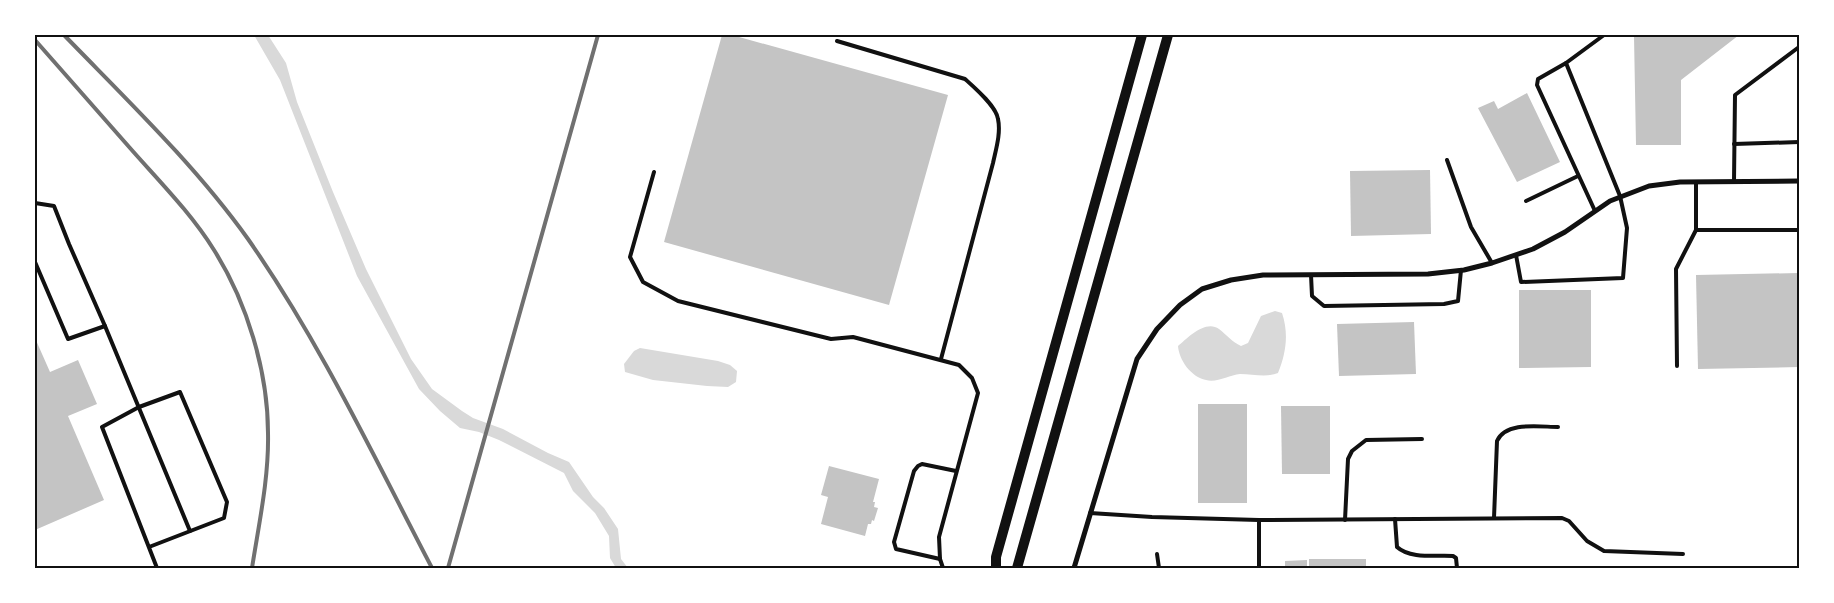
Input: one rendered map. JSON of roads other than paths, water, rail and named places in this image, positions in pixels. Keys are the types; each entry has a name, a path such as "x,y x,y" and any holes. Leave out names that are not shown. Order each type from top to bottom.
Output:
{"main road":[{"path":"996,568 996,558 1142,35"},
{"path":"1017,568 1168,35"}],"street":[{"path":"1074,568 1137,359 1157,329 1180,305 1202,289 1231,280 1263,275 1428,274 1460,270 1516,256 1565,232 1620,196 1638,190 1680,182 1799,180"}],"lane":[{"path":"1595,211 1537,85 1538,79 1566,63 1604,35"},
{"path":"837,41 965,79 982,93 998,117 998,138 993,163 941,359"},
{"path":"1734,181 1735,95 1799,46"},
{"path":"1516,256 1521,282 1623,278 1627,228 1620,196 1566,63"},
{"path":"1734,144 1799,142"},
{"path":"1447,160 1472,228 1492,263"},
{"path":"654,172 630,257 643,282 678,301 832,339 853,337 941,359 959,365 972,378 978,392 940,531 940,558 943,568"},
{"path":"1526,201 1578,176"},
{"path":"1677,366 1676,269 1696,230 1696,183"},
{"path":"35,203 54,206 190,531"},
{"path":"1696,230 1799,230"},
{"path":"35,262 68,339 105,326"},
{"path":"1311,275 1312,296 1324,306 1444,304 1458,301 1460,270"},
{"path":"149,547 224,518 227,502 180,392 139,407 102,427 157,568"},
{"path":"1494,518 1497,441 1500,436 1509,429 1558,427"},
{"path":"1345,520 1348,459 1352,451 1366,440 1422,439"},
{"path":"940,558 896,548 894,542 914,471 918,466 922,464 956,471"},
{"path":"1090,513 1259,520 1562,518 1569,521 1587,541 1604,551 1683,554"},
{"path":"1395,519 1397,547 1400,550 1408,554 1453,556 1456,558 1457,568"},
{"path":"1259,520 1259,568"},
{"path":"1157,554 1159,568"}],"railway":[{"path":"64,35 183,159 228,212 248,239 323,359 432,568"},
{"path":"448,568 598,35"},
{"path":"35,40 185,210 205,236 226,270 246,315 260,362 267,410 268,433 267,467 252,568"}]}
